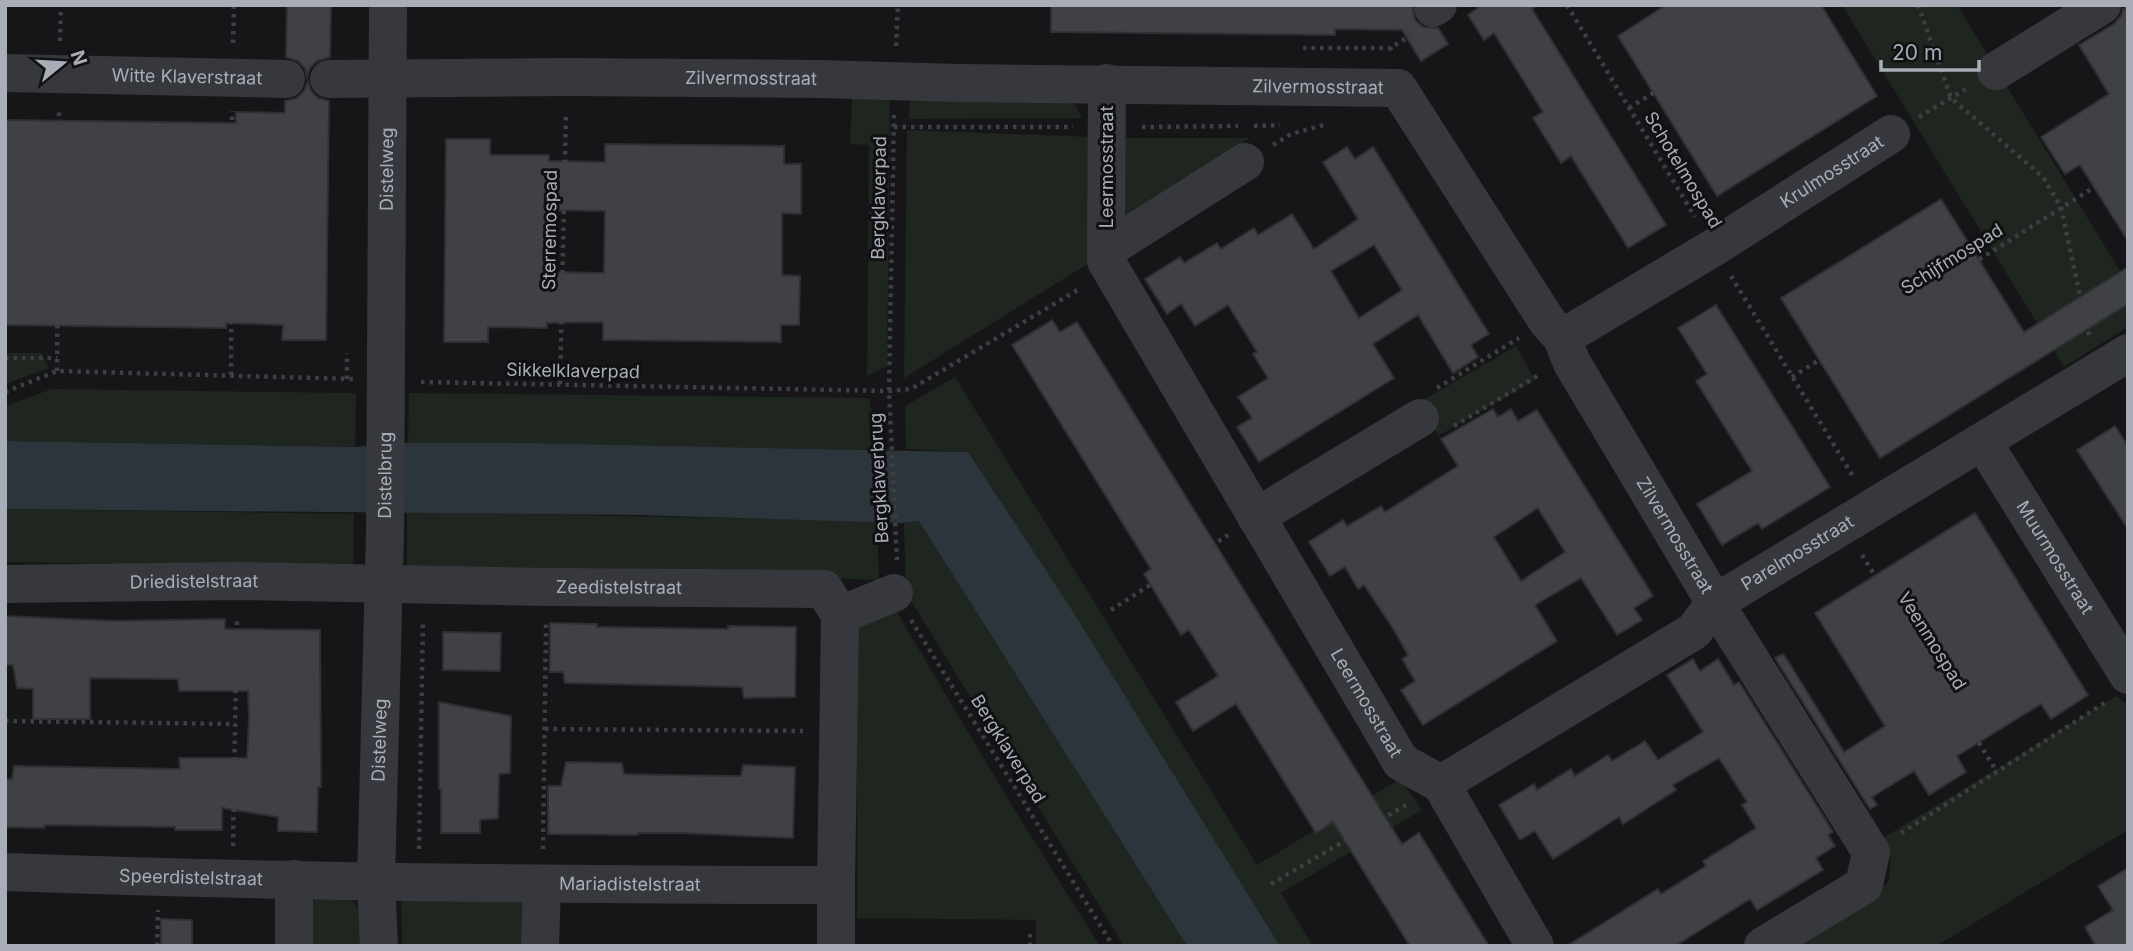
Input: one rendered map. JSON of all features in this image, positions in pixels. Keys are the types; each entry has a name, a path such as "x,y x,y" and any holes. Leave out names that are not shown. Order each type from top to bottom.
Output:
{"street":[{"name":"Distelweg","path":"386,418 388,5"},
{"path":"1996,71 2102,5"},
{"name":"Witte Klaverstraat","path":"5,73 286,79"},
{"name":"Zilvermosstraat","path":"387,79 567,77 1398,88 1538,345 1715,603 1867,869"},
{"path":"329,79 387,79"},
{"name":"Leermosstraat","path":"1107,83 1109,260 1256,517 1401,762 1441,784"},
{"name":"Krulmosstraat","path":"1538,345 1713,248 1891,134"},
{"name":"Leermosstraat","path":"1109,260 1245,162"},
{"name":"Parelmosstraat","path":"1441,784 1694,631 1715,603 2117,359"},
{"name":"Distelbrug","path":"385,533 386,418"},
{"path":"1256,517 1420,418"},
{"name":"Muurmosstraat","path":"1983,442 2122,685"},
{"name":"Distelweg","path":"379,946 376,881 385,533"},
{"path":"836,938 840,615 895,578"},
{"name":"Driedistelstraat","path":"5,584 238,581 382,584"},
{"name":"Zeedistelstraat","path":"382,584 824,589 840,615"},
{"path":"1441,784 1535,946"},
{"path":"1763,946 1867,869"},
{"name":"Speerdistelstraat","path":"5,872 376,881"},
{"path":"294,879 294,946"},
{"name":"Mariadistelstraat","path":"376,881 542,885 836,885"},
{"path":"540,946 542,885"}],"path":[{"path":"57,371 61,5"},
{"path":"231,376 234,5"},
{"name":"Bergklaverpad","path":"889,391 898,5"},
{"name":"Schotelmospad","path":"1567,5 1713,248"},
{"name":"Schotelmospad","path":"1629,108 1795,5"},
{"path":"1918,5 1951,98 2043,177 2061,207 2087,330 2117,359"},
{"path":"1398,88 1409,76 1390,48 1440,18 1435,7"},
{"name":"Krulmosstraat","path":"1891,134 1996,71"},
{"name":"Sterremospad","path":"561,384 567,77"},
{"name":"Schijfmospad","path":"1792,377 2128,166"},
{"path":"58,225 232,229"},
{"path":"1713,248 1792,377 1858,517"},
{"name":"Sikkelklaverpad","path":"5,392 57,371 889,391 911,389 1109,260"},
{"path":"1534,366 1538,345"},
{"path":"1538,345 1433,439 1411,403 1538,345"},
{"path":"5,358 57,358"},
{"name":"Bergklaverbrug","path":"889,391 895,578"},
{"path":"1111,610 1256,517"},
{"name":"Veenmospad","path":"1858,517 1997,772"},
{"name":"Bergklaverpad","path":"895,578 1113,946"},
{"path":"232,878 238,581"},
{"path":"418,882 423,584"},
{"path":"542,885 547,587"},
{"path":"1867,869 1997,772 2122,685"},
{"path":"5,720 235,724"},
{"path":"544,729 838,731"},
{"path":"1271,884 1441,784"},
{"path":"1030,933 1030,946"}],"shaded area":[{"path":"1842,5 1957,5 2128,284 2128,327 2064,367"},
{"path":"910,96 1050,97 1076,105 1082,118 909,119"},
{"path":"852,97 890,97 887,366 867,376 869,145 850,144"},
{"path":"907,130 1094,137 1094,260 904,378"},
{"path":"1126,138 1249,138 1125,224"},
{"path":"1516,346 1535,380 1438,436 1420,402"},
{"path":"5,353 42,353 49,368 5,384"},
{"path":"955,377 1257,865 1400,779 1422,810 1281,893 1313,946 1280,946 1067,602 968,452 906,449 905,406"},
{"path":"52,389 356,393 355,447 5,441 5,406"},
{"path":"409,393 869,398 880,450 408,443"},
{"path":"5,441 355,447 408,443 516,443 968,452 1067,602 1280,946 1187,946 919,521 904,523 637,515 5,509"},
{"path":"5,509 354,514 353,568 5,562"},
{"path":"407,512 877,521 879,580 407,568"},
{"path":"919,521 1187,946 1124,946 906,593 904,523"},
{"path":"892,604 1011,804 1100,946 1036,946 1036,920 857,918 857,618"},
{"path":"2116,696 2128,705 2128,830 1936,946 1788,946 1888,883 1890,860 1883,838"},
{"path":"401,888 530,891 531,946 402,946"},
{"path":"317,896 352,900 358,909 363,946 304,946 305,910"}],"building":[{"path":"287,5 331,5 330,57 317,61 310,68 307,77 305,68 298,61 286,57"},
{"path":"1051,5 1412,5 1415,20 1423,27 1438,28 1448,44 1421,61 1402,30 1335,29 1335,35 1051,32"},
{"path":"1476,5 1538,5 1532,9 1666,225 1628,248 1571,156 1561,163 1533,118 1543,112 1494,33 1484,40 1468,15 1478,8"},
{"path":"1666,5 1821,5 1877,96 1717,196 1618,36"},
{"path":"2128,6 2128,241 2080,165 2065,174 2041,137 2109,94 2079,45 2114,24 2123,9"},
{"path":"308,81 311,91 318,98 329,101 326,340 282,340 283,325 226,323 226,328 5,325 5,120 236,123 236,112 285,113 285,101 297,98"},
{"path":"446,139 490,139 490,155 549,155 549,161 605,162 605,144 784,146 784,164 801,164 801,214 782,213 782,275 800,276 799,325 781,325 781,342 603,340 603,322 547,323 547,328 488,327 488,342 444,342","holes":["548,210 605,211 604,273 547,272"]},
{"path":"1347,147 1355,159 1373,147 1489,334 1471,345 1478,357 1453,373 1418,315 1373,344 1394,378 1259,462 1237,427 1252,418 1238,397 1268,378 1253,354 1257,352 1228,305 1195,326 1181,304 1167,314 1145,279 1180,257 1184,263 1217,243 1221,249 1254,228 1258,235 1292,214 1314,249 1358,219 1323,162","holes":["1374,245 1402,290 1359,318 1331,271"]},
{"path":"1941,199 2024,332 2128,267 2128,304 1880,458 1781,298"},
{"path":"1716,305 1830,487 1762,529 1758,523 1722,545 1697,504 1752,471 1696,381 1707,374 1678,328"},
{"path":"1052,320 1060,332 1077,322 1402,844 1419,833 1489,946 1410,946 1333,822 1316,833 1236,704 1193,731 1176,702 1218,676 1189,630 1181,635 1144,574 1151,569 1012,345"},
{"path":"1493,409 1498,417 1511,409 1518,421 1537,410 1653,596 1634,608 1642,620 1617,635 1581,578 1535,605 1557,641 1423,725 1401,690 1415,681 1402,659 1408,655 1394,630 1364,585 1358,589 1345,567 1330,576 1309,542 1343,520 1347,526 1381,506 1385,512 1458,466 1441,439","holes":["1538,508 1565,552 1521,581 1494,537"]},
{"path":"2115,426 2128,446 2128,529 2077,450"},
{"path":"1975,513 2088,695 2051,719 2041,704 1957,756 1966,772 1929,795 1914,771 1872,797 1877,805 1870,809 1775,658 1783,654 1844,752 1885,726 1815,613"},
{"path":"5,616 113,621 225,619 225,629 320,630 321,787 318,787 317,832 278,831 278,817 222,808 222,830 45,825 44,828 5,827 5,779 12,779 14,766 180,769 179,758 247,758 249,719 248,691 179,691 178,679 90,678 90,719 33,719 33,689 17,688 13,665 5,665"},
{"path":"550,623 597,624 597,627 796,627 795,697 744,698 742,687 565,683 563,672 550,672"},
{"path":"443,632 501,633 500,671 443,670"},
{"path":"1693,659 1700,671 1718,659 1734,685 1739,682 1833,832 1828,835 1835,846 1816,858 1823,870 1757,910 1750,899 1675,946 1567,946 1658,889 1661,894 1706,866 1703,861 1756,828 1742,805 1747,802 1719,758 1673,785 1676,790 1623,824 1619,817 1553,859 1535,831 1520,840 1499,805 1534,784 1537,790 1571,769 1575,776 1608,755 1612,761 1645,741 1658,760 1703,732 1667,675"},
{"path":"439,702 511,716 510,773 499,774 498,818 480,820 480,833 441,833"},
{"path":"566,762 622,763 624,774 660,775 741,776 743,765 795,767 793,838 682,833 548,834 548,786 561,786"},
{"path":"2128,868 2128,946 2096,946 2085,927 2113,910 2098,886"},
{"path":"161,919 192,920 192,946 161,946"}]}
